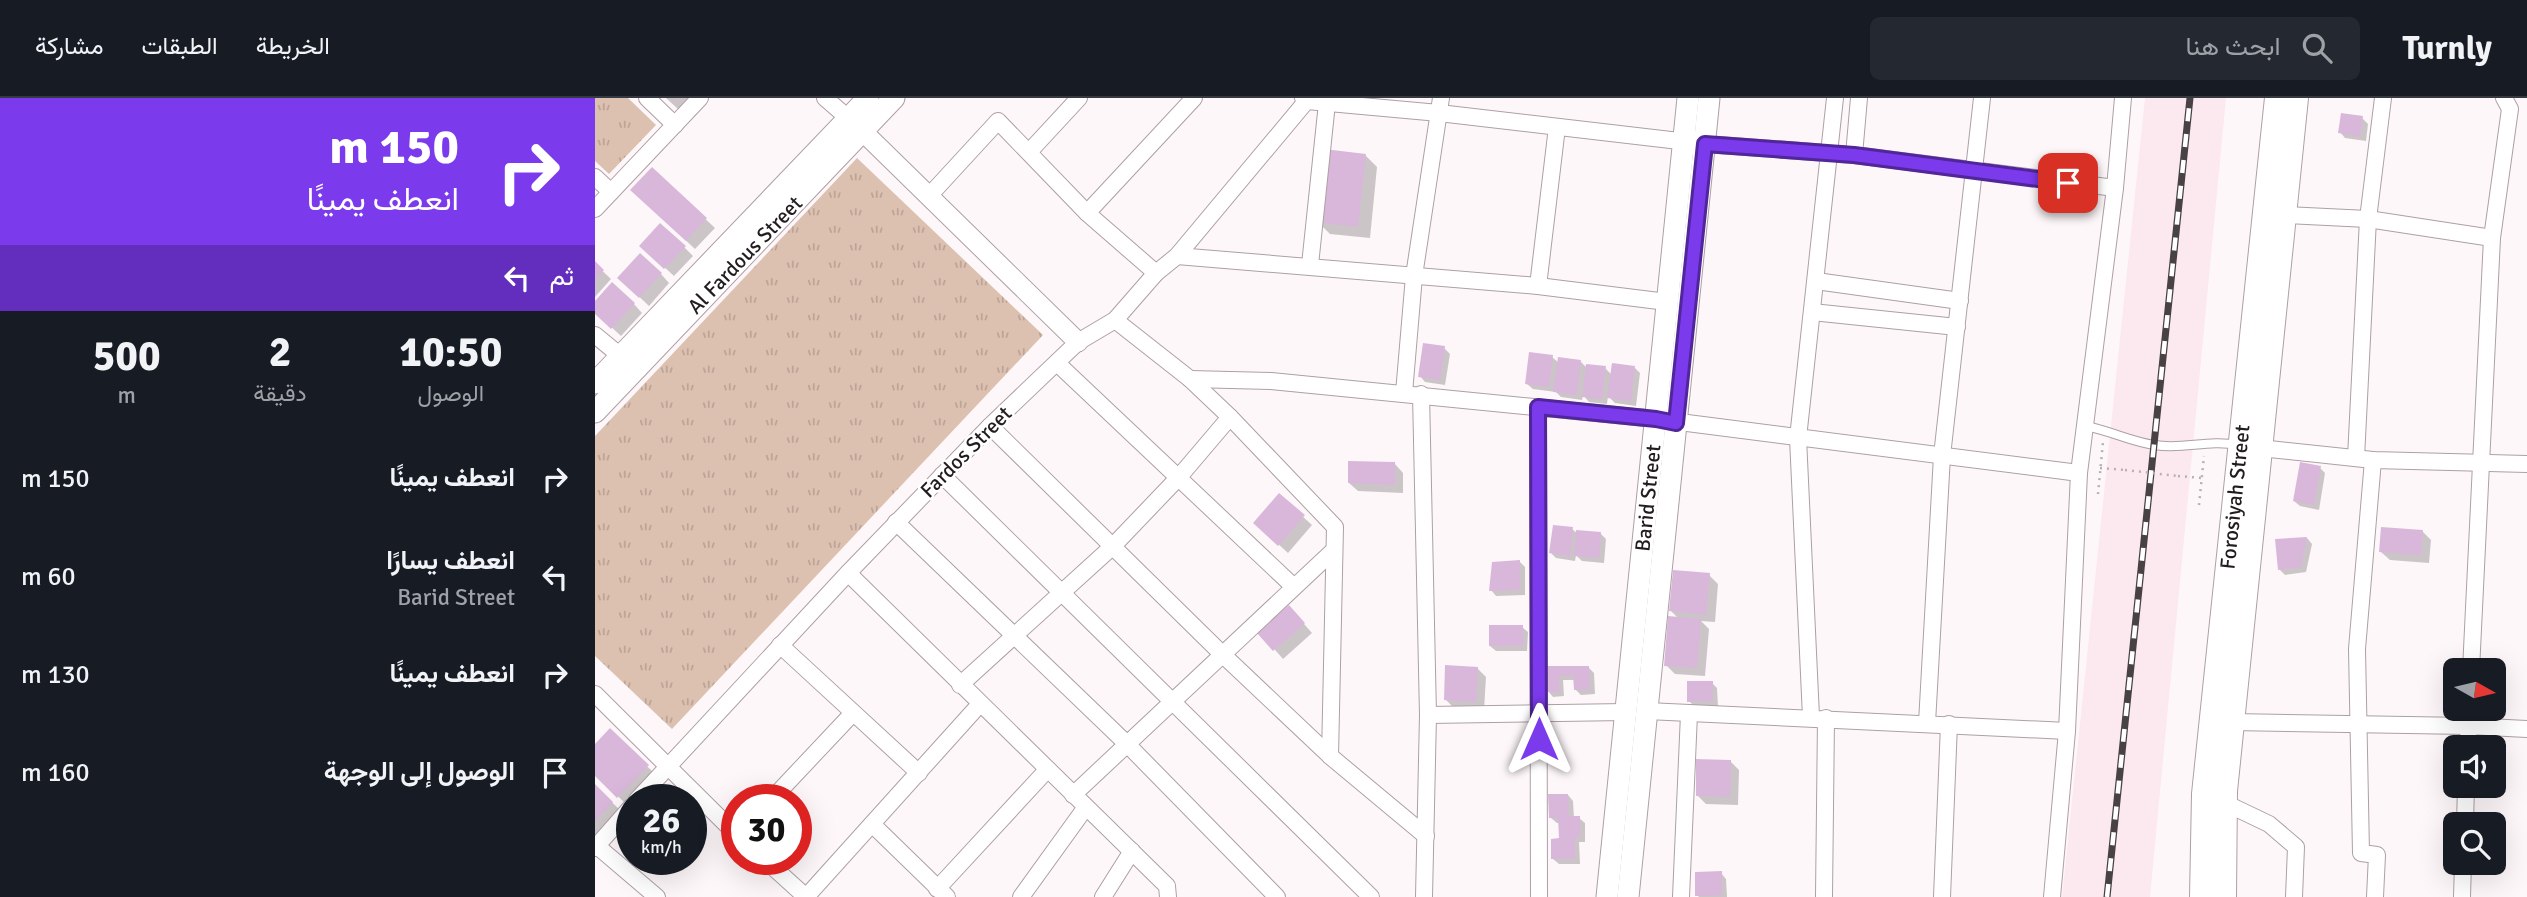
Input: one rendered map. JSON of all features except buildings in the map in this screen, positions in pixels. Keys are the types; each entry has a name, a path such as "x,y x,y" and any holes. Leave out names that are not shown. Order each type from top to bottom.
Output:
{"main road":[{"name":"Al Fardous Street","path":"856,125 868,98"},
{"name":"Al Fardous Street","path":"595,412 629,363 856,125 894,98"},
{"name":"Barid Street","path":"1607,897 1636,711 1666,421 1694,143 1688,98"},
{"name":"Barid Street","path":"1666,421 1667,302 1694,143 1709,98"},
{"name":"Forosiyah Street","path":"2224,897 2225,803 2277,98"},
{"name":"Forosiyah Street","path":"2202,897 2204,794 2284,215 2296,98"},
{"name":"Al Fardous Street","path":"595,383 629,363"},
{"name":"Barid Street","path":"1628,897 1636,711"}],"street":[{"path":"647,98 674,125"},
{"path":"595,209 700,98"},
{"path":"825,98 1078,342"},
{"path":"1029,152 1079,98"},
{"path":"1087,213 1194,98"},
{"path":"1825,897 1819,718 1798,438 1835,98"},
{"path":"1854,155 1859,98"},
{"path":"1927,723 1942,456 1982,98"},
{"path":"2052,897 2067,731 2079,473 2115,188 2123,98"},
{"path":"2356,458 2368,219 2383,98"},
{"path":"2472,658 2492,238 2510,109 2504,98"},
{"path":"1310,265 1315,100 1440,106 1557,127 1694,143 1854,155 2115,188"},
{"name":"Fardos Street","path":"651,784 942,475 1078,342 1115,320 1156,273 1177,256 1315,100"},
{"path":"1404,393 1414,276 1440,106"},
{"path":"929,196 998,121 1087,213 1156,273"},
{"path":"1538,286 1557,127"},
{"path":"595,177 611,192"},
{"path":"2284,215 2368,219 2492,238"},
{"path":"1177,256 1538,286 1667,302"},
{"path":"1816,281 1960,300"},
{"path":"1812,312 1957,327"},
{"path":"1115,320 1190,379 1335,527 1330,756"},
{"path":"595,335 629,363"},
{"path":"1058,364 1293,586"},
{"path":"1190,379 1271,381 1421,394 1666,421 2079,473"},
{"path":"1421,394 1427,715 1424,897"},
{"path":"1538,407 1539,897"},
{"path":"960,685 1112,546 1179,477 1230,417"},
{"path":"991,426 1221,653 1330,756 1426,836"},
{"path":"2250,447 2373,460 2527,464"},
{"path":"2373,460 2357,649 2361,853 2377,855 2375,897"},
{"path":"942,475 1371,897"},
{"path":"897,522 1127,744 1277,897"},
{"path":"1073,795 1221,653 1334,550"},
{"path":"848,573 1132,852 1171,894"},
{"path":"780,645 919,773"},
{"path":"595,694 721,819"},
{"path":"782,875 806,897 980,704"},
{"path":"1427,715 1636,711 2067,731"},
{"path":"786,784 853,713"},
{"path":"1681,897 1689,714"},
{"path":"2468,721 2468,735"},
{"path":"2232,722 2527,729"},
{"path":"1942,897 1949,724"},
{"path":"872,824 942,893 1047,770"},
{"path":"2225,803 2269,824 2295,848 2294,897"},
{"path":"1021,897 1086,807"},
{"path":"616,824 596,847 657,897"},
{"path":"1103,897 1132,852"},
{"path":"2462,897 2463,875"}],"lane":[{"path":"2085,426 2105,429 2153,445 2174,447 2219,441 2250,447"}],"path":[{"path":"2098,494 2103,442"},
{"path":"2199,505 2205,454"},
{"path":"2101,468 2202,478"}],"shaded area":[{"path":"2145,98 2226,98 2150,897 2062,897"}],"green space":[{"path":"595,98 628,98 656,125 609,174 595,161"},
{"path":"857,158 1043,335 672,729 595,656 595,436"}],"railway":[{"path":"2107,897 2190,98"}],"route":[{"path":"1539,739 1538,407 1676,423 1705,144 1854,155 2068,183"}]}
